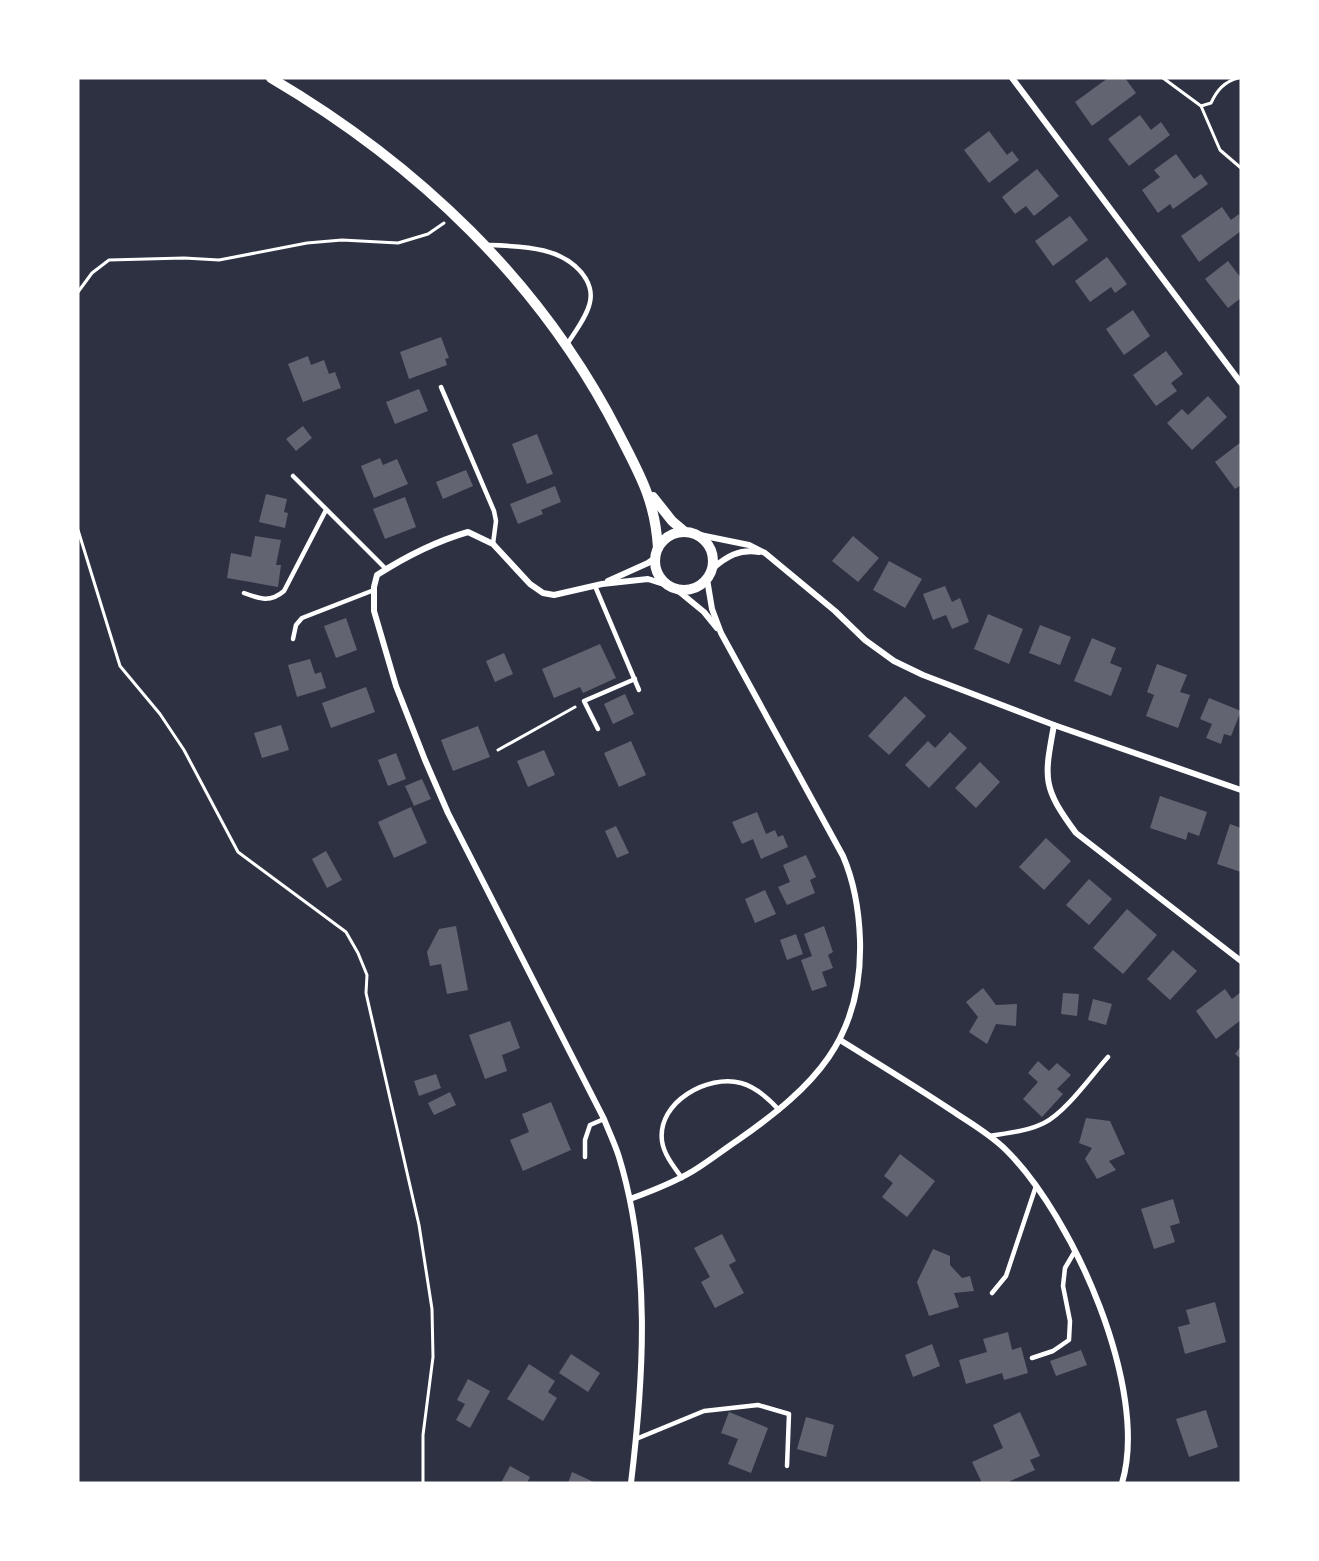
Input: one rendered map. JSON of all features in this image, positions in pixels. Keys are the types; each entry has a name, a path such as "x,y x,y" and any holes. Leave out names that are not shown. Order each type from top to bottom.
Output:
{"street":[{"path":"271,78 312,102 403,168 485,245 556,331 608,414 649,494 655,516 656,568 660,578 704,612 721,633"},
{"path":"1012,78 1241,383"},
{"path":"630,1199 682,1178 779,1110 818,1071 840,1040 852,1010 861,955 857,900 853,880 843,856 721,633 712,609 709,574 713,558 710,549 704,540 690,533 658,505 640,476"},
{"path":"631,1483 641,1361 638,1251 630,1199 619,1155 604,1119 443,803 396,686 374,611 374,590 377,575 454,536 468,532 493,544 530,584 543,593 554,595 599,585 648,579 690,590 699,586 726,557 741,550 765,553"},
{"path":"599,585 640,568 656,553 664,540 675,534 690,533 749,545 765,553 835,611 865,640 894,661 923,675 1054,725 1241,790"},
{"path":"1054,725 1047,762 1048,785 1056,806 1076,833 1241,961"},
{"path":"840,1040 990,1136 1014,1158 1036,1186 1075,1251 1105,1324 1126,1402 1129,1439 1127,1467 1122,1483"}],"lane":[{"path":"485,245 531,247 569,259 581,272 590,286 590,302 581,323 566,346"},
{"path":"441,387 494,511 496,521 493,544"},
{"path":"293,477 386,570"},
{"path":"244,592 259,599 276,598 285,591 326,510"},
{"path":"599,585 639,690"},
{"path":"293,639 296,625 302,618 374,590"},
{"path":"598,729 584,701 634,679"},
{"path":"990,1136 1027,1130 1057,1115 1108,1057"},
{"path":"682,1178 671,1163 662,1141 663,1124 669,1111 682,1097 714,1083 728,1081 743,1083 758,1092 779,1110"},
{"path":"585,1157 585,1140 590,1125 604,1119"},
{"path":"992,1293 1006,1276 1036,1186"},
{"path":"1032,1358 1053,1352 1069,1340 1070,1322 1064,1286 1065,1268 1075,1251"},
{"path":"636,1439 704,1411 758,1405 789,1414 787,1466"}],"path":[{"path":"1162,78 1201,106 1220,150 1241,168"},
{"path":"1201,106 1211,103 1216,92 1228,81 1238,78"},
{"path":"78,292 92,273 109,260 184,258 219,260 307,243 342,240 398,243 428,234 455,215"},
{"path":"78,530 120,666 160,714 184,750 238,852 346,932 367,975 366,993 419,1225 432,1309 433,1357 423,1436 423,1483"},
{"path":"498,750 584,701"}],"building":[{"path":"1108,78 1125,78 1136,93 1092,126 1075,102"},
{"path":"1140,115 1151,130 1161,122 1170,135 1129,166 1108,139"},
{"path":"989,131 1007,155 1012,151 1019,160 989,183 964,150"},
{"path":"1176,154 1194,179 1201,174 1208,184 1173,209 1170,204 1158,213 1142,190 1160,177 1154,170"},
{"path":"1037,169 1059,196 1034,216 1026,206 1015,214 1002,197"},
{"path":"1222,207 1231,220 1239,214 1241,231 1199,262 1181,236"},
{"path":"1070,216 1088,240 1053,266 1035,241"},
{"path":"1107,257 1127,284 1115,293 1111,287 1090,302 1075,281"},
{"path":"1228,261 1241,278 1241,298 1228,308 1205,279"},
{"path":"1133,310 1150,336 1124,355 1106,329"},
{"path":"441,337 449,358 445,359 447,365 409,379 400,352"},
{"path":"1166,351 1183,374 1171,383 1177,391 1156,406 1133,375"},
{"path":"308,356 311,365 324,360 329,374 335,372 341,388 303,402 288,364"},
{"path":"419,389 428,411 395,424 386,402"},
{"path":"1208,396 1227,417 1192,450 1167,423 1182,409 1188,415"},
{"path":"303,426 312,438 296,451 286,439"},
{"path":"537,434 553,474 527,484 512,444"},
{"path":"1241,442 1241,485 1235,489 1215,462"},
{"path":"380,458 383,465 397,459 408,484 374,498 361,466"},
{"path":"466,470 473,486 443,499 436,482"},
{"path":"555,486 561,502 541,510 543,514 518,524 510,504"},
{"path":"266,494 287,499 284,512 288,513 285,528 259,522"},
{"path":"405,497 416,527 385,539 373,509"},
{"path":"255,536 281,540 276,565 281,565 278,587 227,578 231,553 251,557"},
{"path":"853,536 879,558 858,582 832,561"},
{"path":"889,561 922,579 905,608 873,590"},
{"path":"945,586 952,602 960,598 969,622 952,629 946,615 933,620 923,594"},
{"path":"988,614 1023,629 1009,664 974,649"},
{"path":"346,618 357,650 336,658 324,626"},
{"path":"1040,625 1071,637 1060,665 1029,653"},
{"path":"1092,638 1116,648 1110,663 1122,668 1111,696 1074,681"},
{"path":"600,644 616,678 583,693 580,687 554,698 542,669"},
{"path":"504,653 513,674 495,682 486,661"},
{"path":"310,659 315,674 321,672 326,688 297,697 288,665"},
{"path":"1157,664 1187,675 1180,692 1190,695 1178,728 1146,716 1154,695 1147,692"},
{"path":"366,687 375,712 331,728 322,703"},
{"path":"625,694 634,714 613,724 604,704"},
{"path":"905,696 926,716 889,755 868,736"},
{"path":"1209,698 1241,711 1231,736 1224,734 1221,744 1206,738 1212,724 1200,719"},
{"path":"281,725 289,750 262,758 254,733"},
{"path":"478,726 490,757 453,771 441,740"},
{"path":"950,732 967,748 929,788 905,765 928,741 935,748"},
{"path":"631,741 646,775 619,787 604,753"},
{"path":"544,750 555,775 528,787 517,761"},
{"path":"396,753 406,779 388,786 378,760"},
{"path":"980,762 1000,782 976,808 955,788"},
{"path":"422,779 431,799 414,806 405,786"},
{"path":"1160,796 1207,812 1199,836 1188,832 1186,840 1150,828"},
{"path":"411,807 427,843 394,858 378,822"},
{"path":"757,812 766,834 775,830 778,837 783,835 788,847 761,859 753,839 742,844 732,822"},
{"path":"1230,824 1241,828 1241,872 1217,864"},
{"path":"616,826 629,853 617,858 605,831"},
{"path":"1046,838 1071,861 1044,890 1019,867"},
{"path":"326,851 342,880 327,888 312,859"},
{"path":"806,855 816,877 810,880 815,893 787,905 778,887 790,882 783,865"},
{"path":"1089,879 1112,899 1089,925 1066,905"},
{"path":"765,890 776,914 755,923 745,899"},
{"path":"1127,909 1157,935 1123,974 1093,948"},
{"path":"456,926 468,990 447,994 441,964 430,966 427,952 439,929"},
{"path":"824,926 833,952 828,955 833,968 822,972 827,986 812,991 801,960 812,956 804,934"},
{"path":"796,934 803,954 787,960 780,940"},
{"path":"1173,950 1197,971 1170,1000 1147,979"},
{"path":"983,988 996,1005 1017,1004 1016,1026 996,1024 987,1044 969,1032 978,1017 966,1002"},
{"path":"1225,989 1232,999 1241,992 1241,1020 1216,1039 1196,1011"},
{"path":"1063,993 1079,994 1077,1016 1061,1014"},
{"path":"1093,999 1112,1004 1106,1025 1088,1020"},
{"path":"510,1021 520,1048 502,1055 507,1071 485,1079 469,1035"},
{"path":"1241,1046 1241,1059 1235,1054"},
{"path":"1038,1061 1049,1071 1057,1063 1071,1075 1057,1089 1063,1094 1042,1117 1023,1099 1038,1082 1028,1073"},
{"path":"436,1074 441,1088 419,1096 414,1081"},
{"path":"450,1092 456,1105 434,1115 428,1103"},
{"path":"551,1102 571,1150 523,1171 510,1140 529,1132 522,1114"},
{"path":"1086,1118 1110,1121 1125,1154 1109,1161 1116,1170 1097,1179 1085,1159 1092,1148 1079,1143"},
{"path":"900,1154 935,1181 907,1217 882,1197 893,1183 884,1176"},
{"path":"1173,1199 1180,1223 1170,1226 1175,1242 1154,1249 1141,1209"},
{"path":"722,1234 736,1261 729,1265 744,1293 715,1308 701,1282 710,1277 694,1248"},
{"path":"933,1249 950,1256 950,1265 962,1278 970,1276 974,1291 954,1293 959,1307 929,1316 917,1282"},
{"path":"1215,1302 1226,1342 1185,1354 1178,1327 1190,1324 1186,1310"},
{"path":"1008,1332 1012,1350 1021,1347 1028,1373 1004,1380 1002,1373 966,1384 959,1360 987,1352 983,1339"},
{"path":"932,1344 940,1366 913,1377 905,1355"},
{"path":"1081,1350 1087,1365 1056,1376 1050,1361"},
{"path":"571,1354 600,1373 588,1392 559,1373"},
{"path":"529,1364 555,1381 548,1392 557,1398 543,1421 507,1399"},
{"path":"468,1379 490,1391 470,1428 456,1420 465,1404 457,1400"},
{"path":"1206,1410 1218,1447 1189,1457 1176,1419"},
{"path":"729,1412 768,1428 751,1473 728,1464 738,1439 721,1433"},
{"path":"1020,1412 1040,1456 1030,1460 1035,1470 1006,1483 982,1483 972,1462 1003,1448 993,1425"},
{"path":"806,1417 834,1425 826,1457 797,1449"},
{"path":"510,1466 530,1477 527,1483 501,1483"},
{"path":"572,1472 596,1483 568,1483"}]}
